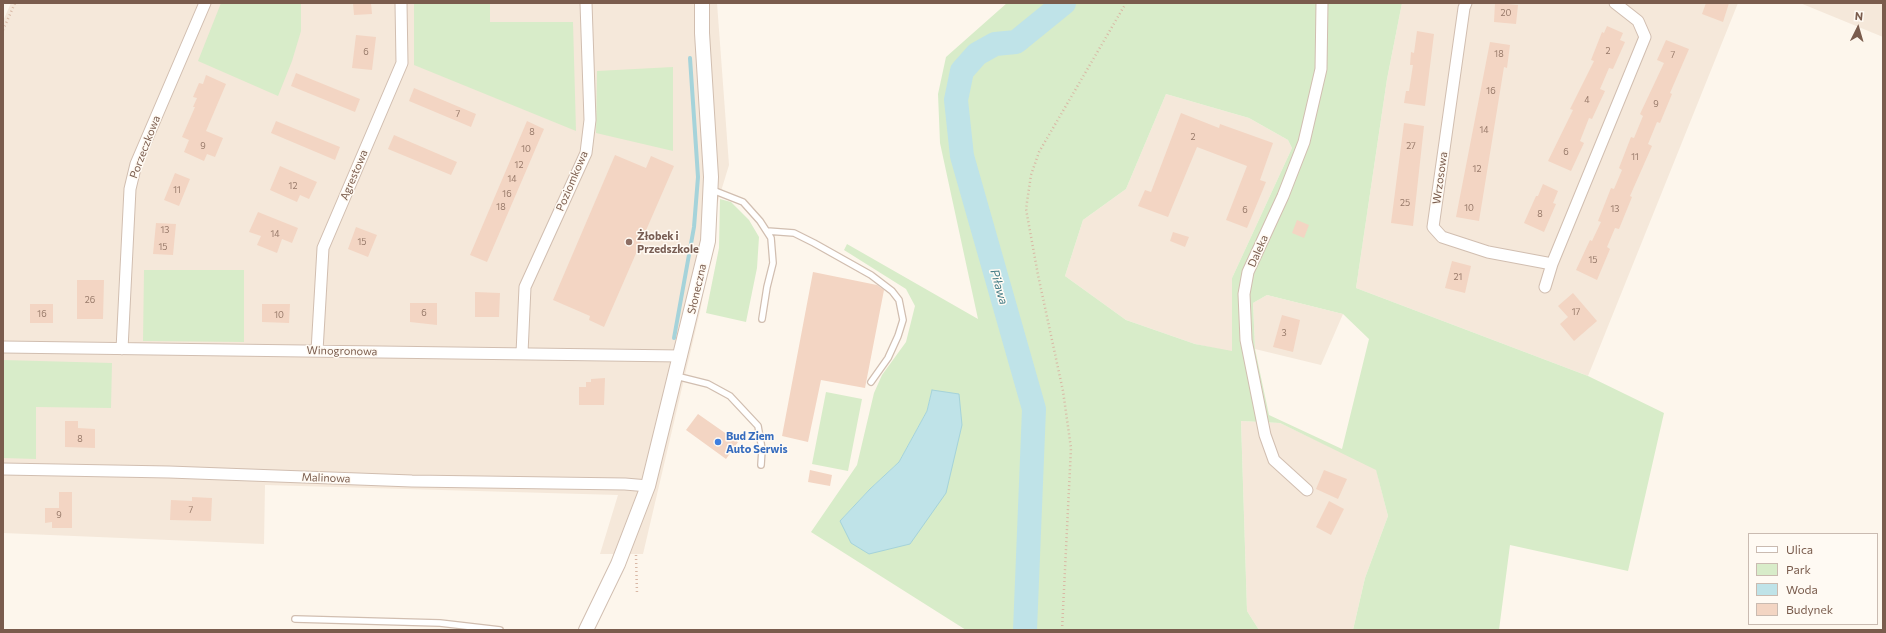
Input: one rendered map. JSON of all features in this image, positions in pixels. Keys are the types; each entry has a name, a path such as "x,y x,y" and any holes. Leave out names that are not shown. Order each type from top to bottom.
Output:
{"street":[{"name":"Porzeczkowa","path":"122,349 130,189 136,164 205,3"},
{"name":"Agrestowa","path":"317,351 323,248 402,63 401,3"},
{"name":"Poziomkowa","path":"522,353 525,287 586,153 590,120 586,3"},
{"name":"Słoneczna","path":"586,630 618,564 648,486 708,241 710,188 702,3"},
{"name":"Daleka","path":"1307,490 1274,460 1265,435 1246,340 1244,294 1248,272 1283,196 1304,142 1321,69 1322,3"},
{"name":"Wrzosowa","path":"1466,3 1464,8 1433,227 1442,237 1480,249 1552,264"},
{"path":"1545,287 1552,264 1645,37 1638,22 1615,3"},
{"name":"Winogronowa","path":"3,347 681,356"},
{"name":"Malinowa","path":"3,469 169,472 420,481 625,484 648,486"}],"lane":[{"path":"710,188 743,202 760,221 771,238 773,263 766,287 762,319"},
{"path":"766,231 794,233 814,243 871,275 892,291 899,300 903,320 898,336 888,358 871,382"},
{"path":"676,376 708,384 730,396 758,426 762,449 761,465"},
{"path":"296,619 440,623 500,630"}],"path":[{"path":"3,30 15,3"},
{"path":"1062,630 1071,448 1063,391 1038,275 1026,209 1031,175 1040,152 1126,3"},
{"path":"627,541 636,545 637,594"}],"shaded area":[{"path":"11,3 717,3 729,165 715,211 701,307 643,554 600,554 618,495 265,485 264,544 3,533 3,21"},
{"path":"1402,3 1738,3 1588,376 1356,288 1387,79"},
{"path":"1800,3 1883,3 1883,37"},
{"path":"1166,94 1249,118 1288,140 1292,148 1232,278 1232,352 1195,344 1126,320 1065,276 1083,220 1126,189"},
{"path":"1267,295 1343,314 1321,365 1255,349 1253,303"},
{"path":"1241,421 1280,423 1376,469 1388,516 1365,578 1353,630 1259,630 1247,611"}],"green space":[{"path":"221,3 301,3 301,31 292,61 278,96 198,61"},
{"path":"414,3 490,3 490,22 573,22 576,131 414,65"},
{"path":"1007,3 1402,3 1387,79 1356,288 1588,376 1664,413 1628,571 1510,545 1499,630 1353,630 1365,578 1388,516 1376,470 1280,423 1241,421 1247,611 1259,630 966,630 811,532 857,465 874,393 882,375 906,342 915,306 906,289 844,250 847,244 978,319 940,143 938,94 946,57","holes":["1166,94 1249,118 1288,140 1292,148 1232,278 1232,351 1195,344 1126,320 1065,276 1083,220 1126,189","1267,295 1343,314 1369,339 1342,449 1269,415 1255,349 1253,303","932,390 910,544 840,521 870,489 899,462 927,411"]},
{"path":"673,67 673,151 596,133 597,71"},
{"path":"720,199 731,202 749,220 759,237 757,268 746,322 706,313 719,248"},
{"path":"144,270 244,270 244,342 143,341"},
{"path":"3,360 112,363 111,408 36,407 36,459 3,458"},
{"path":"826,392 862,399 848,471 812,464"}],"water":[{"path":"932,390 959,394 962,425 946,493 910,544 869,554 851,543 840,521 870,489 899,462 927,411"}],"building":[{"path":"353,3 371,3 372,14 354,15"},
{"path":"1495,3 1518,5 1516,24 1494,22"},
{"path":"1706,3 1729,3 1723,22 1702,14"},
{"path":"1607,26 1623,33 1620,40 1625,42 1613,69 1609,68 1600,89 1605,91 1592,119 1589,118 1580,141 1584,143 1571,171 1548,161 1573,110 1570,109 1594,61 1591,60 1602,32 1604,33"},
{"path":"1417,31 1434,34 1425,106 1404,103 1406,91 1409,91 1413,65 1410,65 1411,52 1414,53"},
{"path":"356,35 376,37 372,70 352,68"},
{"path":"1666,40 1689,49 1670,93 1672,94 1660,123 1657,122 1648,144 1652,146 1630,196 1632,197 1619,229 1615,228 1607,247 1610,249 1597,280 1576,270 1590,240 1592,241 1601,222 1598,221 1611,188 1614,189 1622,170 1619,168 1631,137 1634,138 1643,116 1640,114 1664,63 1657,60"},
{"path":"1490,42 1510,45 1507,68 1504,67 1479,221 1456,217"},
{"path":"296,73 360,99 355,112 291,86"},
{"path":"206,75 226,84 206,131 223,138 215,157 207,154 204,161 184,152 189,140 182,137 195,107 193,107 197,98 193,97 199,83 203,84"},
{"path":"414,88 476,114 471,127 409,101"},
{"path":"1181,113 1219,128 1220,124 1273,143 1260,180 1266,182 1247,228 1226,220 1247,166 1197,147 1168,217 1138,206 1145,190 1151,192"},
{"path":"276,121 340,147 335,160 271,133"},
{"path":"527,121 544,129 487,262 470,255"},
{"path":"1404,123 1424,126 1413,226 1391,223"},
{"path":"394,135 457,162 451,175 388,149"},
{"name":"Żłobek i Przedszkole","path":"615,155 646,168 651,156 674,166 604,327 589,320 590,316 553,300"},
{"path":"280,166 317,182 309,199 300,195 297,202 270,190"},
{"path":"175,173 190,179 179,206 164,200"},
{"path":"1543,184 1558,191 1553,203 1556,204 1544,232 1524,223"},
{"path":"258,212 298,228 292,243 282,239 277,253 257,245 261,236 249,232"},
{"path":"1297,220 1309,225 1304,238 1292,233"},
{"path":"156,223 176,224 173,255 153,254"},
{"path":"356,227 377,235 368,257 348,249"},
{"path":"1173,232 1189,237 1185,247 1170,241"},
{"path":"1452,261 1471,266 1465,293 1445,288"},
{"path":"813,272 877,285 884,290 865,388 821,380 808,442 782,436"},
{"path":"77,280 104,280 103,319 77,319"},
{"path":"475,292 500,293 499,317 475,317"},
{"path":"1573,293 1597,321 1574,341 1560,324 1568,317 1558,306"},
{"path":"410,303 437,303 437,325 410,322"},
{"path":"30,304 53,304 53,323 30,323"},
{"path":"262,304 290,304 289,323 262,322"},
{"path":"1282,315 1300,320 1293,352 1273,347"},
{"path":"605,378 604,405 579,405 579,387 586,387 586,382 591,382 591,379"},
{"path":"698,414 738,442 726,459 686,430"},
{"path":"65,421 78,421 78,428 95,429 95,448 65,447"},
{"path":"810,470 832,475 830,486 808,482"},
{"path":"1324,470 1347,479 1338,499 1316,489"},
{"path":"59,492 72,492 72,528 52,528 52,522 45,523 45,508 59,508"},
{"path":"192,497 212,498 211,521 170,520 171,500 192,501"},
{"path":"1329,501 1344,509 1331,535 1316,527"}],"waterway":[{"name":"Piława","path":"1025,630 1034,409 962,156 956,100 962,71 977,54 995,44 1016,42 1064,3"},
{"path":"674,338 694,227 698,177 690,58"}],"place":[{"name":"Żłobek i Przedszkole","path":"629,242"},
{"name":"Bud Ziem Auto Serwis","path":"718,442"}]}
